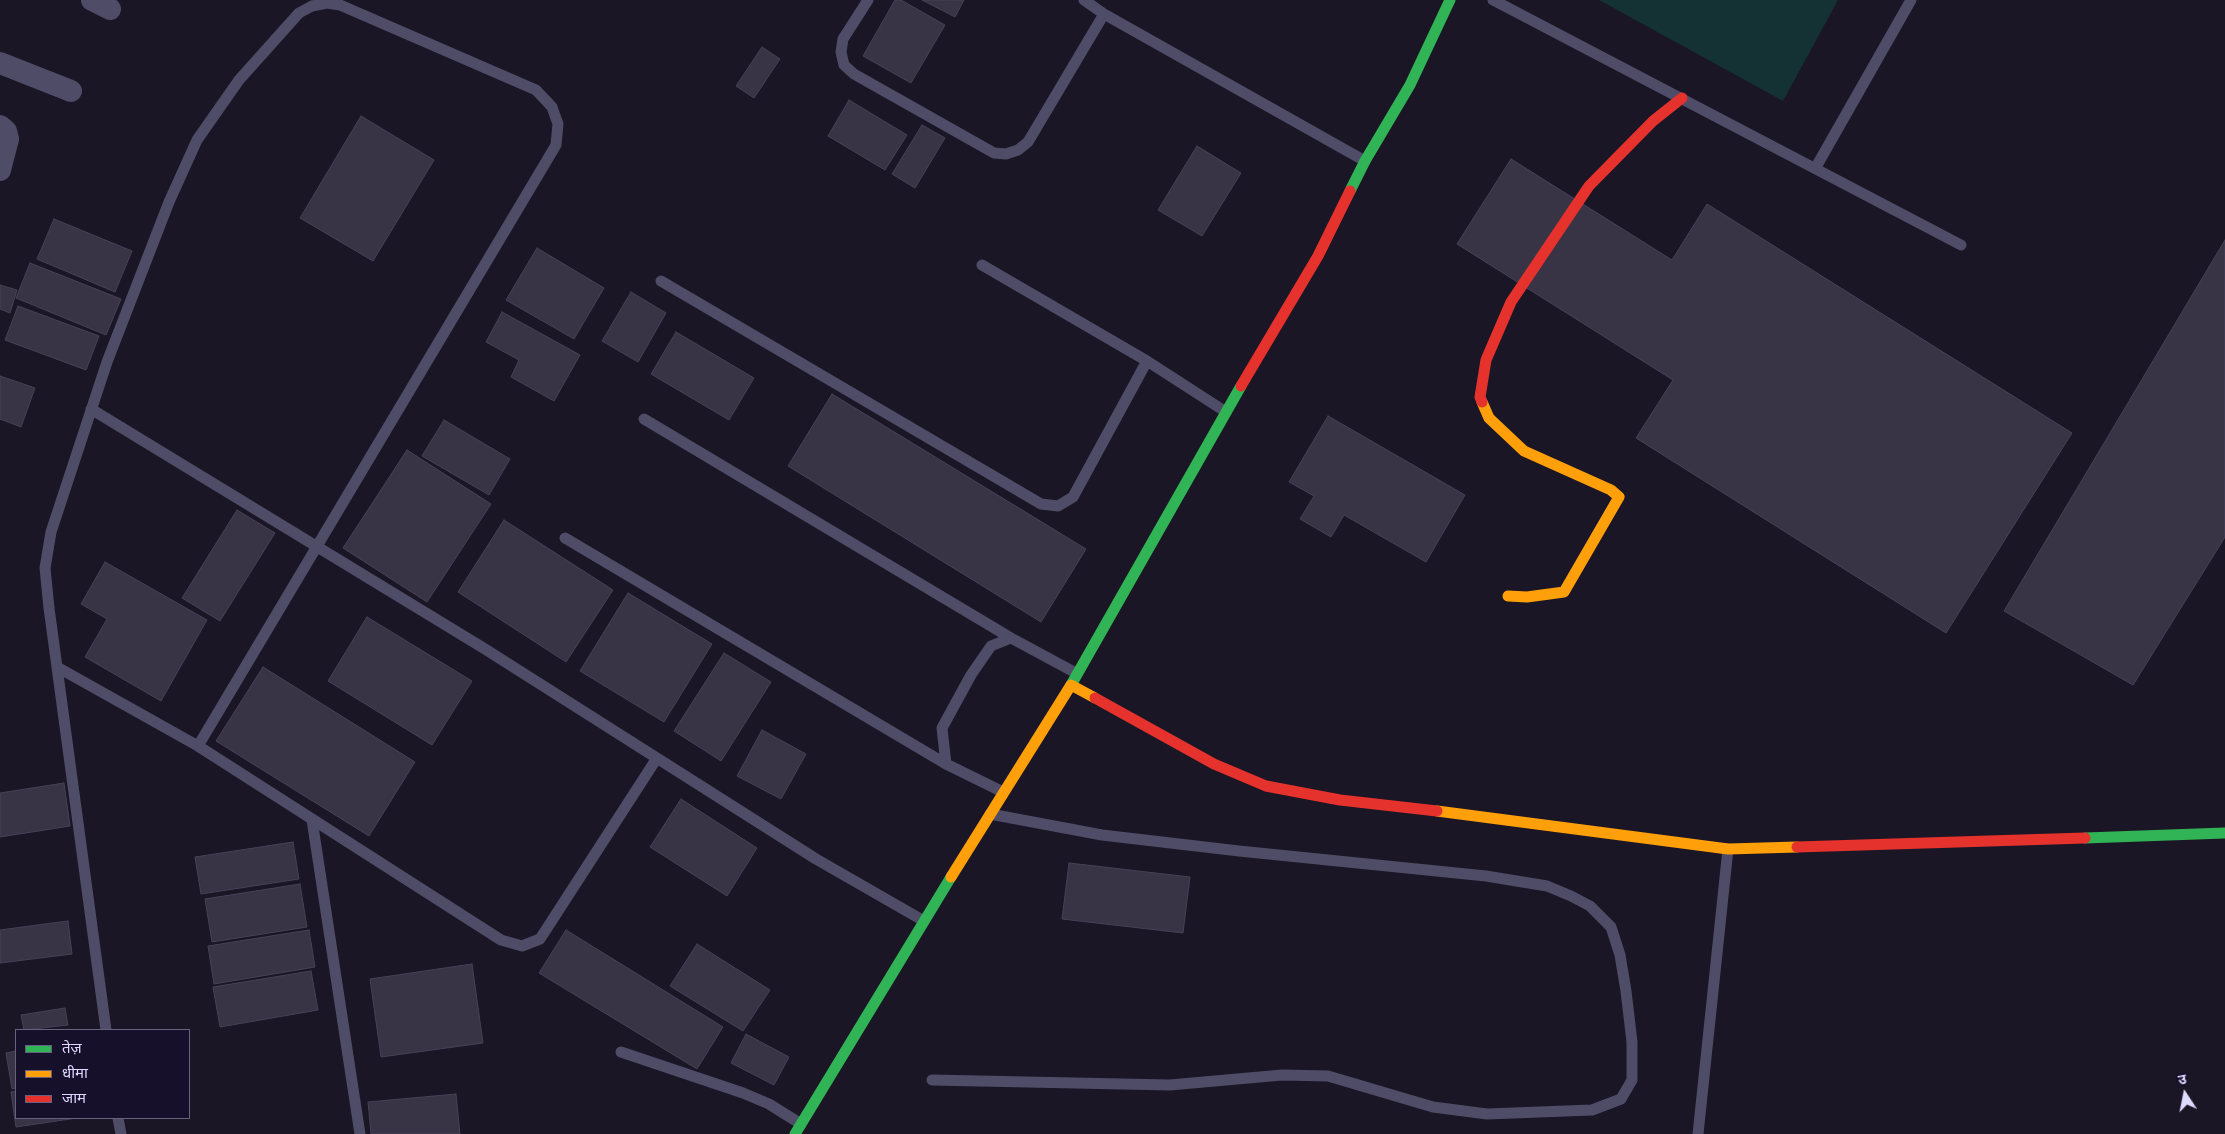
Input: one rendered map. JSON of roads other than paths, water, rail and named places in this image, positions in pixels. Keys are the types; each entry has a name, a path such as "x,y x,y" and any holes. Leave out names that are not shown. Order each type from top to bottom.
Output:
{"street":[{"path":"798,1129 989,814 1071,685 1076,673 1226,412 1318,256 1364,161 1410,85 1450,0"},
{"path":"0,63 71,91"},
{"path":"1508,596 1527,598 1564,592 1619,497 1610,490 1524,451 1489,418 1480,397 1486,360 1511,302 1589,186 1654,121 1682,98"},
{"path":"0,126 6,130 8,139 0,170"},
{"path":"1071,685 1214,764 1266,786 1340,800 1534,822 1728,849 2225,833"}],"lane":[{"path":"868,0 843,39 840,52 844,65 854,74 994,153 1006,154 1018,150 1028,142 1104,14"},
{"path":"1084,0 1104,14 1364,161"},
{"path":"1493,0 1961,245"},
{"path":"1816,168 1911,0"},
{"path":"106,1029 57,667 46,568 53,523 91,409 169,202 198,140 238,80 299,13 312,6 327,3 340,5 536,90 552,107 558,124 556,146 198,746"},
{"path":"982,265 1147,361 1226,412"},
{"path":"661,281 1041,504 1058,506 1074,497 1147,361"},
{"path":"91,409 318,546 816,859 924,921"},
{"path":"644,419 1011,638 1076,673"},
{"path":"566,538 946,764 1003,792"},
{"path":"946,764 942,728 947,717 991,646 1011,638"},
{"path":"57,667 198,746 501,940 522,946 540,939 657,758"},
{"path":"932,1080 1170,1085 1282,1075 1328,1076 1434,1107 1488,1114 1592,1110 1622,1099 1632,1080 1632,1042 1626,991 1611,927 1590,906 1547,886 1486,876 1239,852 1102,835 989,814"},
{"path":"312,820 360,1134"},
{"path":"1698,1134 1728,849"},
{"path":"621,1052 769,1104 798,1129"},
{"path":"118,1119 121,1134"}]}
